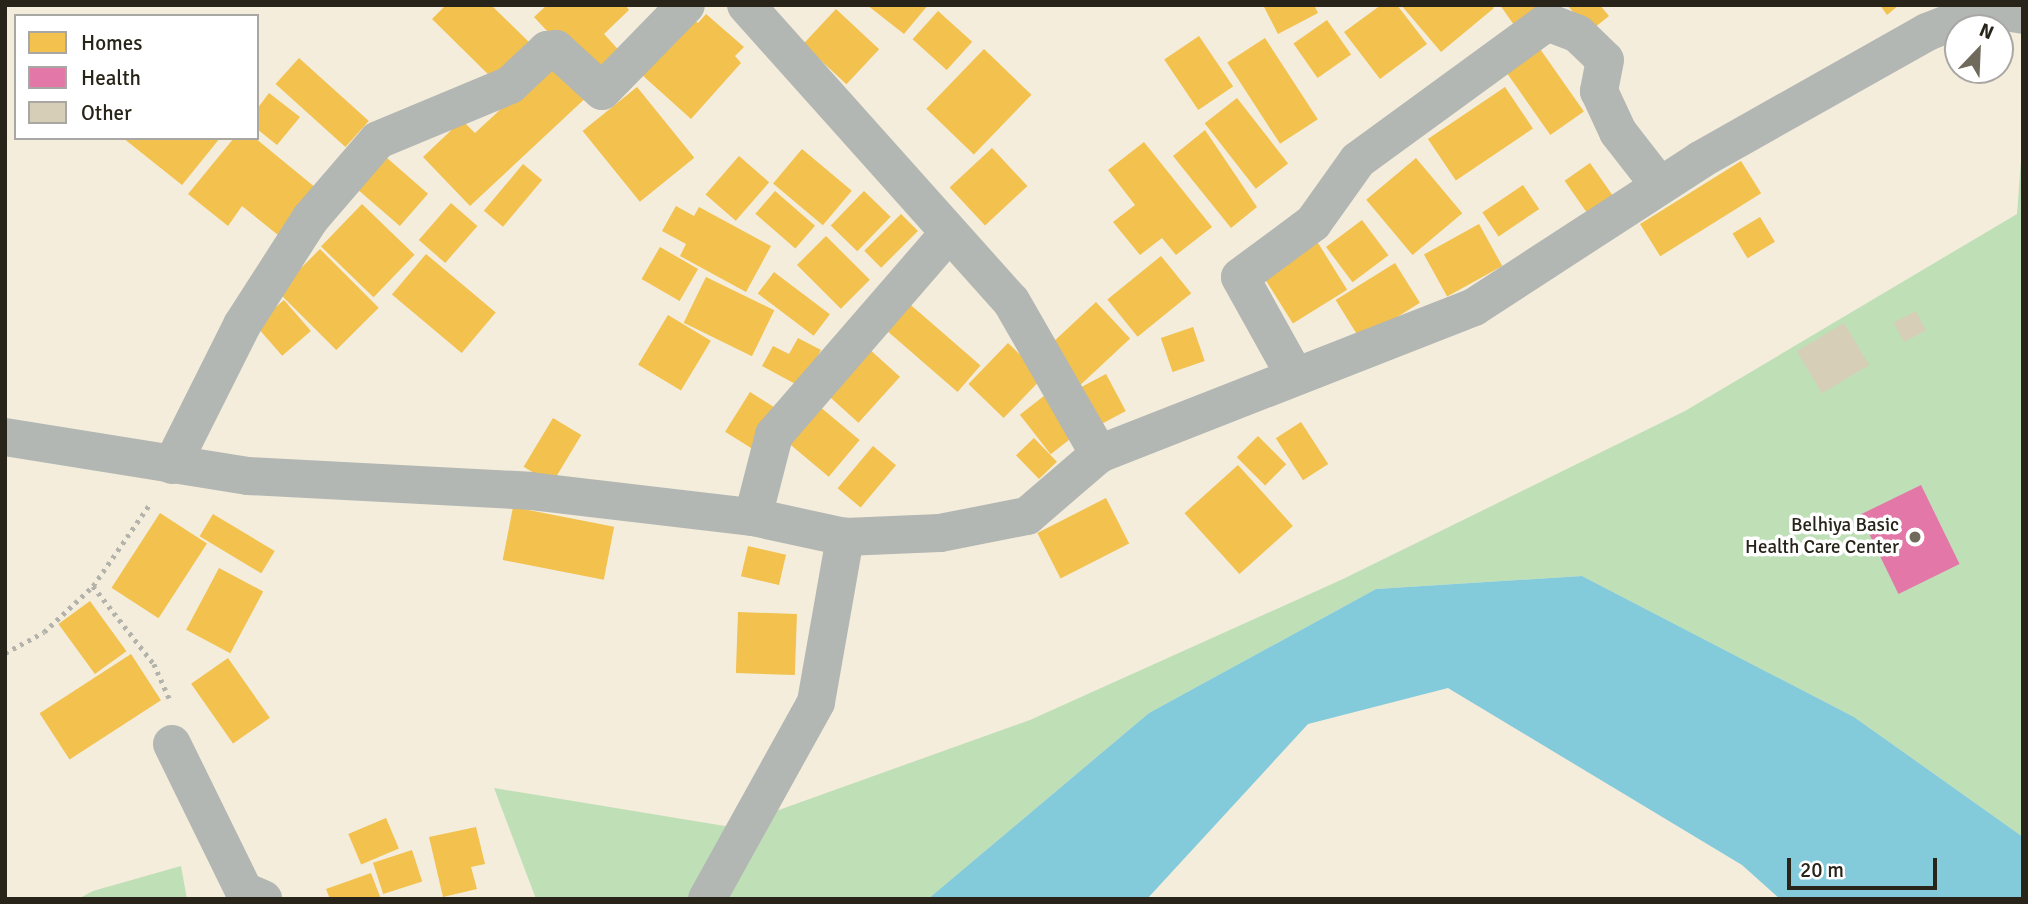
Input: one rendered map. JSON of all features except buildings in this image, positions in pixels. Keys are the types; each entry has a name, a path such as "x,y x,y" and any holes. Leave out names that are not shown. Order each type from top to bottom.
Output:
{"street":[{"path":"172,465 242,325 310,219 378,139 510,85 547,50 556,49 602,91 686,5"},
{"path":"746,5 948,234 1011,301 1099,454"},
{"path":"5,436 248,476 530,491 753,517 845,537 940,533 1027,516 1099,454 1295,376 1368,354 1474,307 1660,186 1927,33 1986,9 2023,15"},
{"path":"1295,376 1240,277 1313,223 1358,160 1547,22 1578,33 1605,60 1599,91 1618,132 1660,186"},
{"path":"753,517 774,435 948,234"},
{"path":"707,899 816,702 845,537"},
{"path":"172,744 244,891 263,899"}],"path":[{"path":"5,653 44,632 93,586 125,547 172,465"},
{"path":"93,586 154,664 170,702 172,744"}],"green space":[{"path":"2023,134 2023,837 1854,717 1582,576 1376,589 1149,713 928,899 536,899 494,788 731,827 1030,720 1343,579 1685,411 2017,214"},
{"path":"181,866 187,899 78,899 93,891"}],"water":[{"path":"1582,576 1854,717 2023,837 2023,899 1780,899 1742,865 1448,688 1308,724 1147,899 928,899 1149,713 1376,589"}],"place":[{"name":"Belhiya Basic Health Care Center","path":"1915,537"}]}
